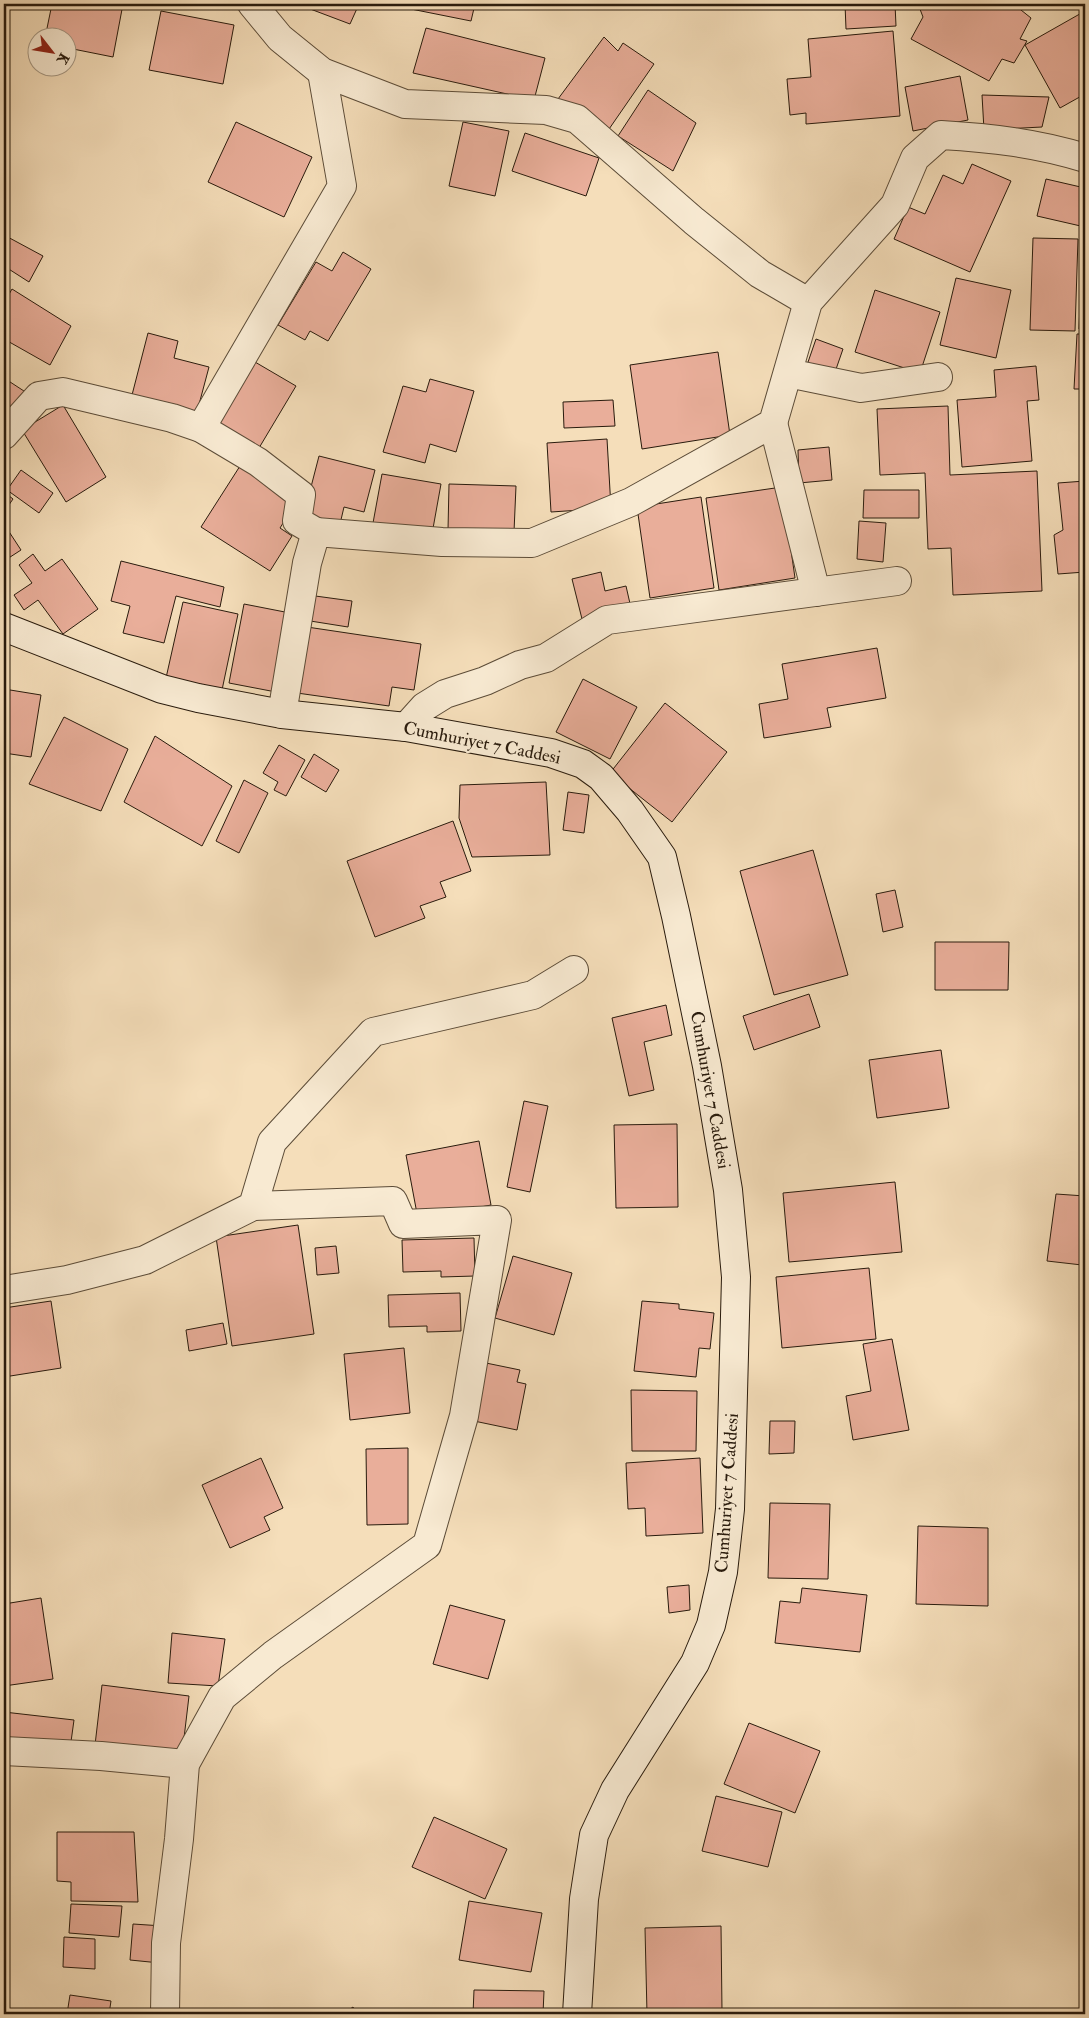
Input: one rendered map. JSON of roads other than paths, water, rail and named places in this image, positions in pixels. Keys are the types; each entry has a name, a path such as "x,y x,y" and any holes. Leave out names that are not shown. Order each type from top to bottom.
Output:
{"street":[{"path":"252,4 280,38 322,72 405,104 546,110 577,120 694,221 760,274 808,302"},
{"path":"202,428 342,186 322,72"},
{"path":"816,592 773,423 808,302 895,205 915,158 941,135 998,139 1055,149 1085,158"},
{"path":"788,373 861,388 938,377"},
{"path":"4,435 40,396 63,392 172,418 202,428 258,462 301,495 297,522 316,532 442,542 532,543 631,502 773,423"},
{"path":"282,714 307,563 316,532"},
{"path":"406,727 424,707 445,694 485,681 520,665 546,658 607,620 896,581"},
{"name":"Cumhuriyet 7 Caddesi","path":"4,627 162,689 206,700 282,714 406,727 551,753 583,764 601,777 630,811 662,857 707,1066 728,1190 736,1277 730,1509 724,1572 711,1625 694,1663 615,1790 594,1834 584,1899 577,2014"},
{"path":"253,1206 272,1142 373,1032 533,995 574,970"},
{"path":"4,1290 67,1280 145,1260 253,1206 393,1200 404,1224 497,1220 464,1416 427,1545 273,1655 222,1697 185,1764 180,1839 166,1943 165,2014"},
{"path":"4,1752 101,1756 185,1764"}]}
